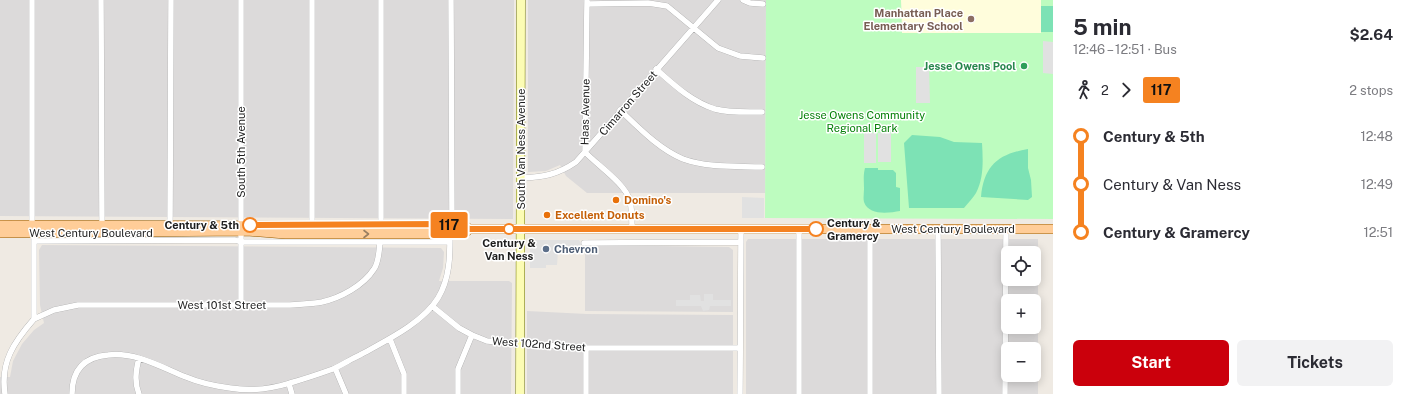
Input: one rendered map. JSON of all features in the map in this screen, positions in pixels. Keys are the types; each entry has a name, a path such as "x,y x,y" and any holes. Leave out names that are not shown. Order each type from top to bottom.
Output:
{"main road":[{"name":"West Century Boulevard","path":"0,225 33,233 102,225 170,224 285,234 451,233 464,225 469,229 1053,229"},
{"name":"West Century Boulevard","path":"0,233 381,225 451,233"}],"street":[{"path":"5,394 2,370 18,338 34,319 32,0"},
{"path":"101,0 102,225"},
{"path":"170,224 171,0"},
{"name":"South 5th Avenue","path":"241,0 241,305"},
{"path":"312,0 312,226"},
{"path":"381,0 381,225"},
{"path":"72,394 73,378 81,365 97,356 120,354 139,358 204,383 242,392 289,384 335,368 390,339 414,323 432,306 443,289 449,270 451,233 451,0"},
{"name":"South Van Ness Avenue","path":"520,394 521,0"},
{"name":"Cimarron Street","path":"521,178 546,176 558,173 576,162 718,0"},
{"path":"743,0 750,3 763,4"},
{"path":"587,2 659,4 667,6 674,10 718,48 728,53 740,56 763,58"},
{"name":"Haas Avenue","path":"587,2 585,152 619,184 627,194 630,201 632,229"},
{"path":"656,69 692,99 715,109 727,111 762,112"},
{"path":"620,110 658,144 682,158 708,165 762,167"},
{"path":"740,394 741,229"},
{"path":"799,229 799,394"},
{"path":"870,229 870,394"},
{"path":"938,229 939,394"},
{"path":"1005,394 1006,229"},
{"name":"West Century Boulevard","path":"33,233 235,240 241,242 380,242 451,233"},
{"name":"West 101st Street","path":"34,319 54,310 78,305 241,305 307,304 321,302 339,296 359,284 374,269 377,262 380,242"},
{"path":"584,243 741,242"},
{"name":"West 102nd Street","path":"432,306 459,328 487,341 586,348 740,348"},
{"path":"458,394 458,369 472,335"},
{"path":"390,339 404,374 404,394"},
{"path":"586,348 586,394"},
{"path":"139,358 136,380 136,388 139,394"},
{"path":"335,368 346,394"},
{"path":"289,384 292,394"}],"shaded area":[{"path":"0,0 514,0 513,219 0,216"},
{"path":"528,0 766,0 765,193 587,193 566,176 560,165 546,171 528,172"},
{"name":"Manhattan Place Elementary School","path":"901,0 1041,0 1041,33 902,33"},
{"path":"1043,41 1053,42 1053,74 1043,73"},
{"path":"916,67 929,67 930,103 916,103"},
{"path":"864,133 876,133 876,163 864,163"},
{"path":"878,133 891,133 891,162 878,162"},
{"path":"742,197 764,198 764,218 742,218"},
{"path":"748,239 1038,239 1038,246 1001,246 1001,286 1038,286 1038,294 1001,294 1001,334 1038,334 1038,342 1001,342 1001,382 1038,382 1038,394 746,394 746,242"},
{"path":"536,240 579,240 581,243 581,252 558,252 557,265 546,265 546,268 530,268 530,245"},
{"path":"42,245 441,248 444,252 443,268 439,281 509,281 512,283 511,394 0,394 0,377 10,377 13,361 22,344 34,330 44,323 40,305 39,250"},
{"path":"585,245 729,247 733,250 733,312 585,311"},
{"path":"704,294 713,294 713,300 731,300 731,306 710,306 709,310 703,311 701,306 676,306 676,300 690,300 690,295 700,295 701,301 704,301"},
{"path":"527,311 587,314 733,315 733,394 527,394"}],"green space":[{"name":"Jesse Owens Community Regional Park","path":"766,0 901,0 902,33 1041,33 1041,0 1053,0 1053,219 765,218"},
{"path":"1041,6 1053,6 1053,32 1041,32"},
{"path":"912,135 940,137 954,142 982,143 983,162 979,187 972,199 964,208 909,208 904,143"},
{"path":"1028,149 1028,168 1031,180 1032,197 1028,200 981,197 985,177 994,163 1008,154"},
{"path":"865,168 893,170 896,173 896,187 900,188 900,211 875,212 870,210 864,202"}],"bus line":[{"name":"117","path":"250,225 312,226 441,224 464,225 469,229 816,229"}],"place":[{"name":"Manhattan Place Elementary School","path":"971,19"},
{"name":"Jesse Owens Pool","path":"1024,66"},
{"name":"Domino's","path":"616,200"},
{"name":"Excellent Donuts","path":"547,215"},
{"name":"Century & 5th","path":"250,225"},
{"name":"Century & Van Ness","path":"509,229"},
{"name":"Century & Gramercy","path":"816,229"},
{"name":"Chevron","path":"546,249"}]}
